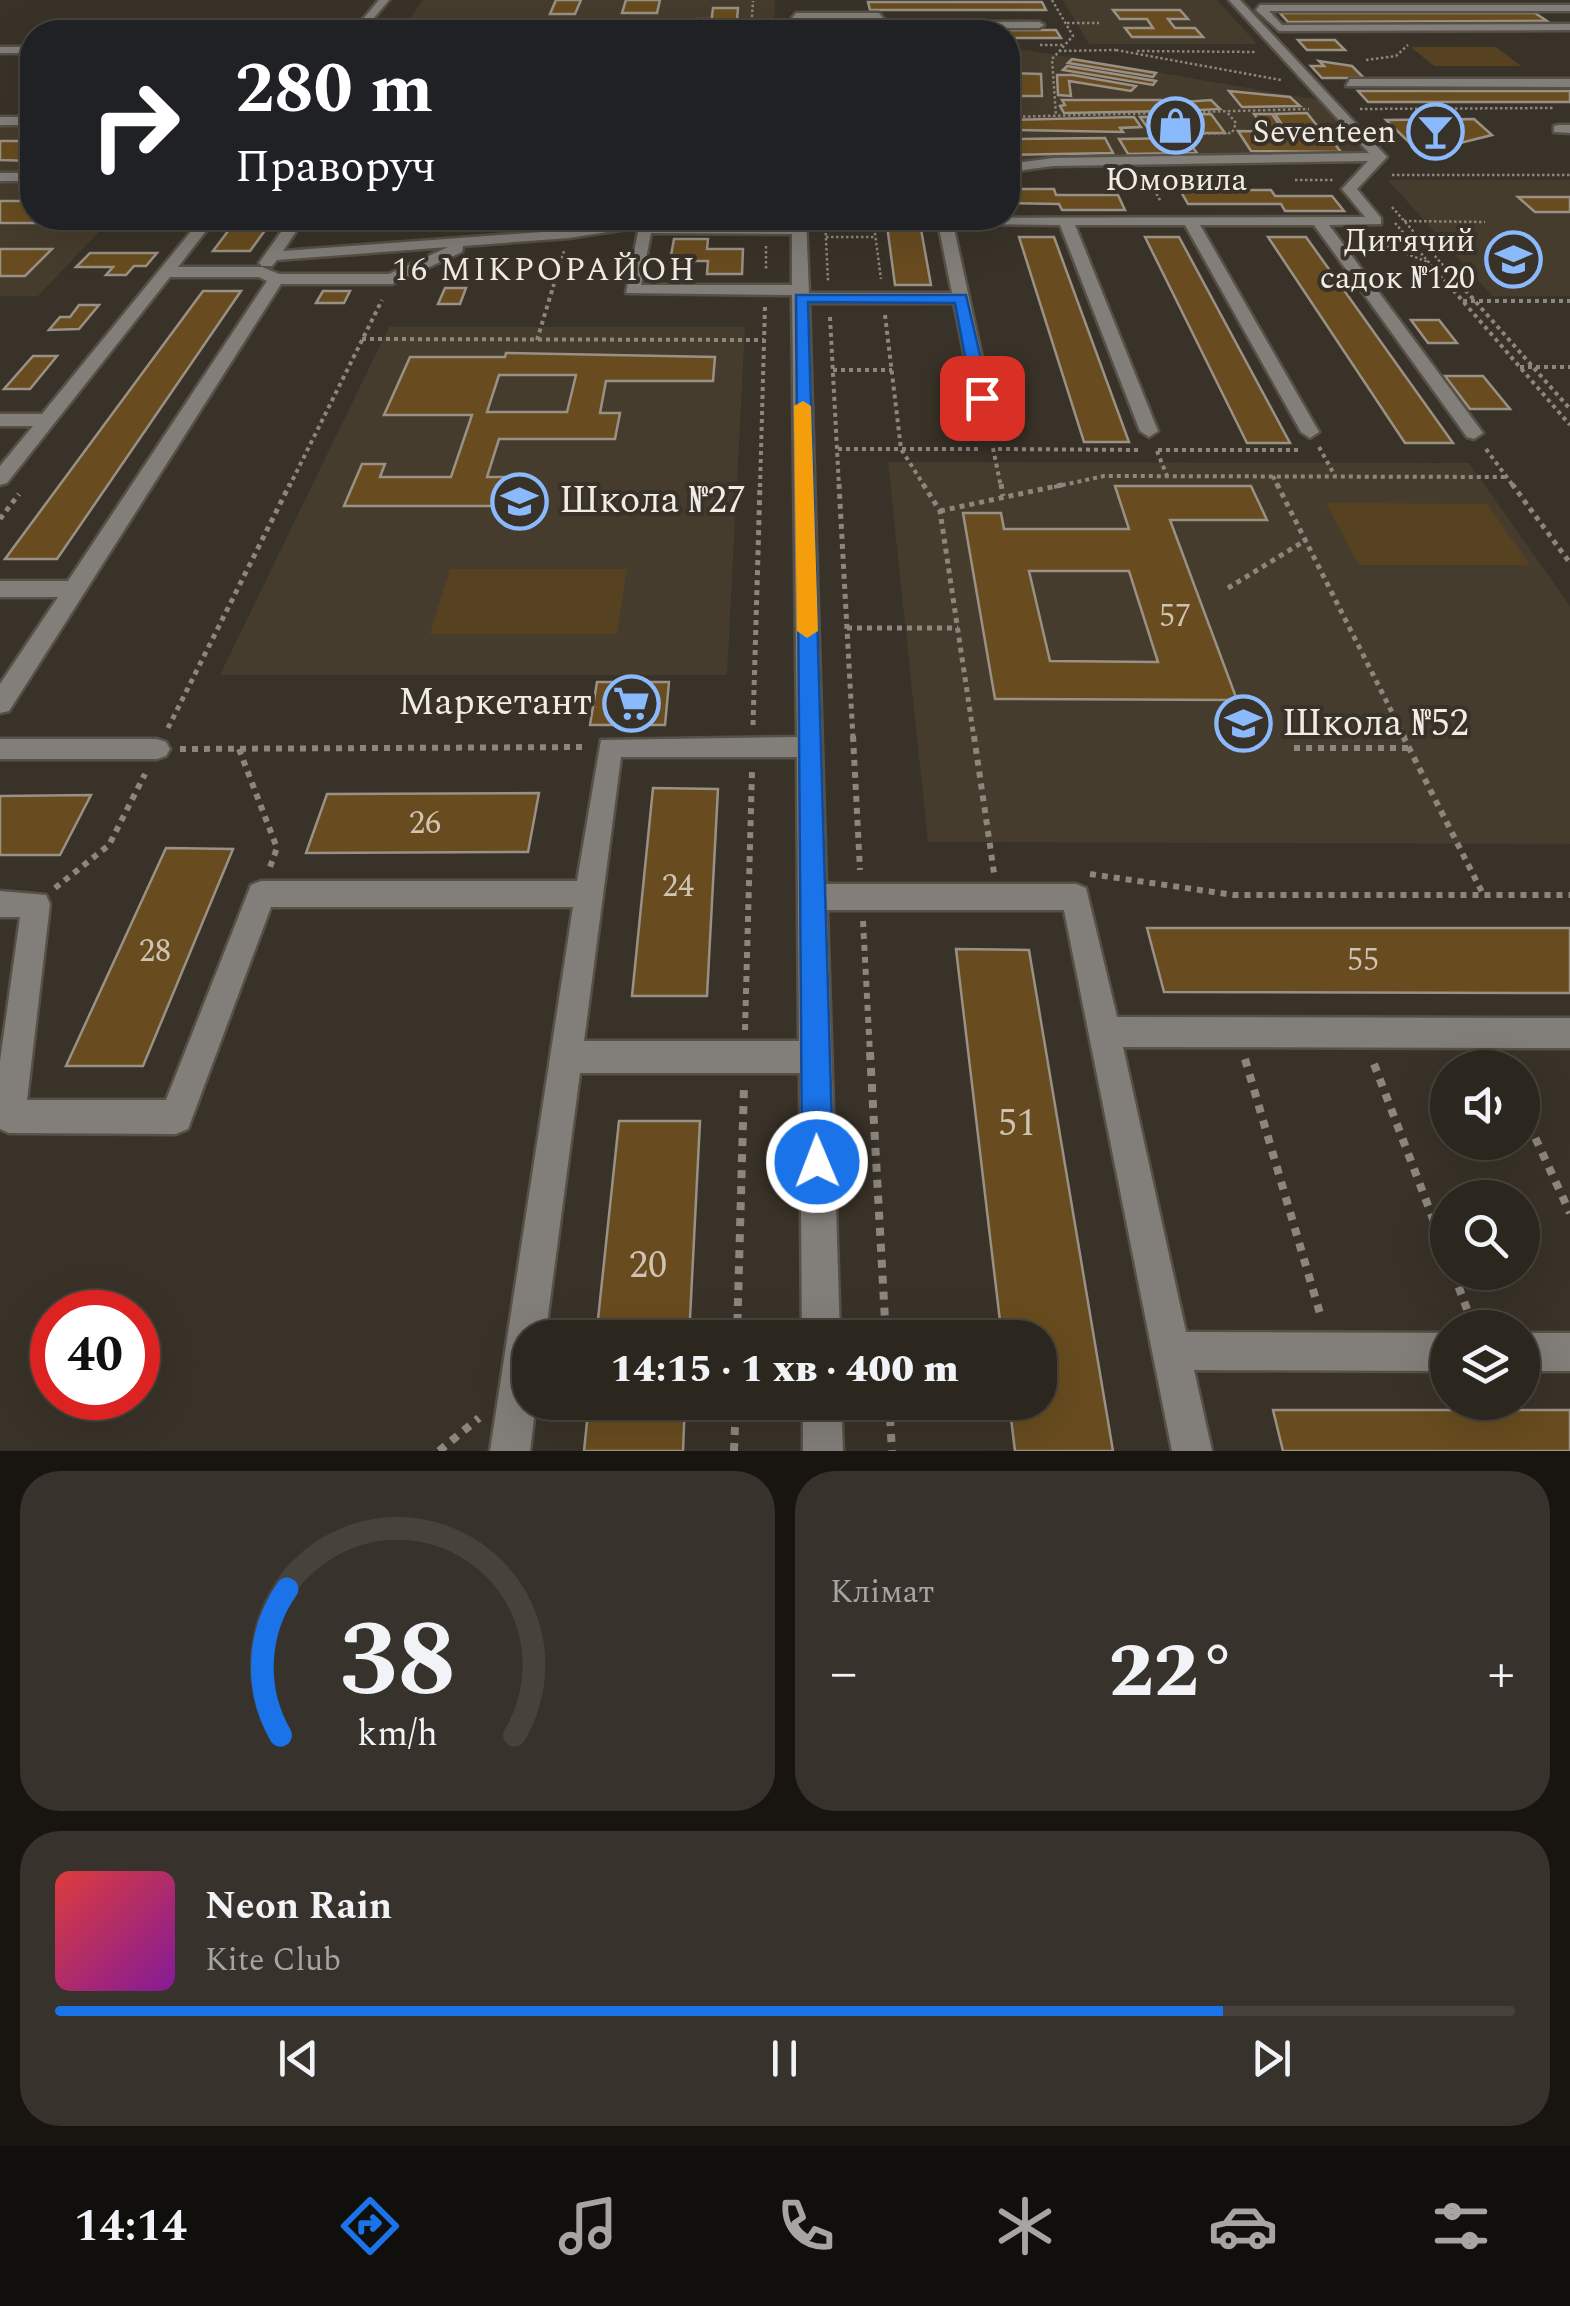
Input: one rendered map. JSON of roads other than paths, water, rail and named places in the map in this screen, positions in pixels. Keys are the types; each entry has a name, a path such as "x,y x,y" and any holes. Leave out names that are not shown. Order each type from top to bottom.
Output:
{"street":[{"path":"368,20 384,0"},
{"path":"856,0 859,16"},
{"path":"1234,0 1380,156"},
{"path":"1536,0 1570,24"},
{"path":"795,1 796,20"},
{"path":"1570,8 1373,4 1260,8 1279,28 1570,24"},
{"path":"796,16 879,16 879,20"},
{"path":"1020,26 1039,26"},
{"path":"1350,83 1570,82"},
{"path":"1020,166 1053,162 1380,156"},
{"path":"1020,220 1376,221 1349,190 1380,156"},
{"path":"1066,220 1150,431"},
{"path":"1180,221 1310,432"},
{"path":"1318,221 1474,432"},
{"path":"0,479 199,230"},
{"path":"0,704 269,276 272,256 290,230"},
{"path":"272,256 593,230"},
{"path":"644,230 632,290 765,290 883,298 961,298"},
{"path":"808,230 801,294 821,1320"},
{"path":"946,230 989,430"},
{"path":"166,272 392,279 476,241"},
{"path":"0,420 47,420"},
{"path":"0,589 74,589"},
{"path":"510,1451 610,747 809,747"},
{"path":"0,749 158,749"},
{"path":"0,904 36,904 10,1116 176,1117 261,894 590,894"},
{"path":"812,897 1076,897 1192,1451"},
{"path":"1104,1032 1570,1033"},
{"path":"566,1057 815,1058"},
{"path":"1171,1352 1430,1352"},
{"path":"1540,1352 1570,1352"},
{"path":"822,1420 823,1451"}],"place":[{"name":"Юмовила","path":"1176,126"},
{"name":"Seventeen","path":"1435,132"},
{"name":"Дитячий садок №120","path":"1514,259"},
{"name":"Школа №27","path":"520,501"},
{"name":"Маркетант","path":"631,703"},
{"name":"Школа №52","path":"1243,724"}],"district":[{"name":"16 МІКРОРАЙОН","path":"545,270"}]}
